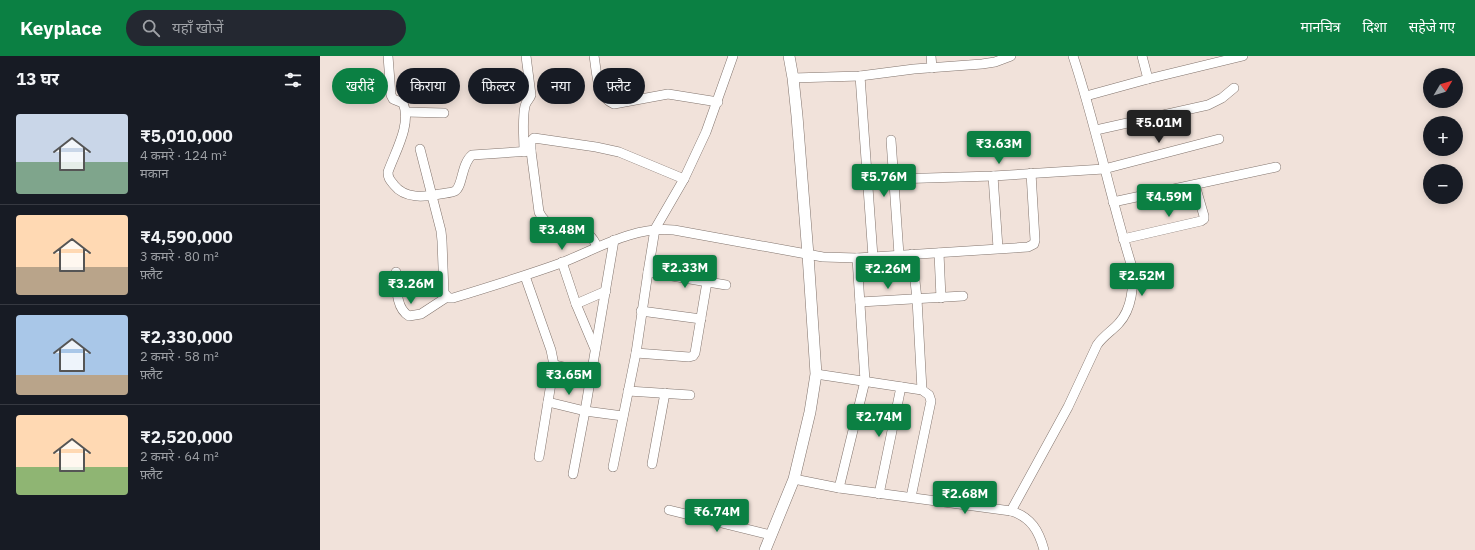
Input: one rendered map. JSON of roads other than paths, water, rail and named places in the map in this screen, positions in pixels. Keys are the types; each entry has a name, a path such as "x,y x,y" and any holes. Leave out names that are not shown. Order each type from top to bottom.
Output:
{"street":[{"path":"388,56 391,95 393,99 402,103 406,112 402,133 388,172 388,177 396,188 407,195 432,195 456,190 466,162 472,155 527,151"},
{"path":"526,56 531,95 524,110 527,151 539,212 546,223 556,228 587,234 593,239 597,246"},
{"path":"594,56 599,88 606,99 614,104 668,94 718,102"},
{"path":"613,467 636,353 656,229 684,179 706,132 718,102 733,56"},
{"path":"765,550 794,479 810,412 816,374 808,255 793,78 789,56"},
{"path":"931,56 932,68"},
{"path":"793,78 860,76 932,68 982,60 995,62 1011,56"},
{"path":"1011,511 1068,407 1097,345 1125,315 1134,279 1132,266 1123,239 1104,168 1096,130 1073,56"},
{"path":"1142,56 1148,79"},
{"path":"1086,96 1243,56"},
{"path":"860,76 873,257"},
{"path":"1096,130 1208,105 1222,98 1234,88"},
{"path":"406,112 444,113"},
{"path":"527,151 531,141 534,138 596,147 625,154 684,179"},
{"path":"891,140 899,255"},
{"path":"894,179 993,176 1104,168 1219,140"},
{"path":"420,149 442,241 444,293 447,297"},
{"path":"1113,202 1276,168"},
{"path":"396,272 400,304 402,310 409,316 420,314 447,297 453,298 525,276 562,262 597,246 656,229 674,230 823,258 857,258 1028,247 1034,244 1031,174"},
{"path":"993,176 998,248"},
{"path":"1123,239 1201,222 1204,219 1204,216 1195,185"},
{"path":"573,474 614,240"},
{"path":"939,253 941,298"},
{"path":"912,254 917,299 922,390"},
{"path":"839,488 864,381 857,258"},
{"path":"562,262 576,304 595,349"},
{"path":"648,272 726,285"},
{"path":"525,276 548,341 554,365 539,457"},
{"path":"636,353 689,357 693,356 695,353 707,282"},
{"path":"576,304 606,291"},
{"path":"860,302 963,296"},
{"path":"642,311 700,319"},
{"path":"554,365 591,373"},
{"path":"816,374 922,390 929,395 931,401 911,497"},
{"path":"879,494 901,387"},
{"path":"628,391 690,395"},
{"path":"652,464 665,393"},
{"path":"548,402 585,411 623,416"},
{"path":"794,479 839,488 1011,511 1022,514 1036,529 1044,550"},
{"path":"668,510 771,535"}]}
